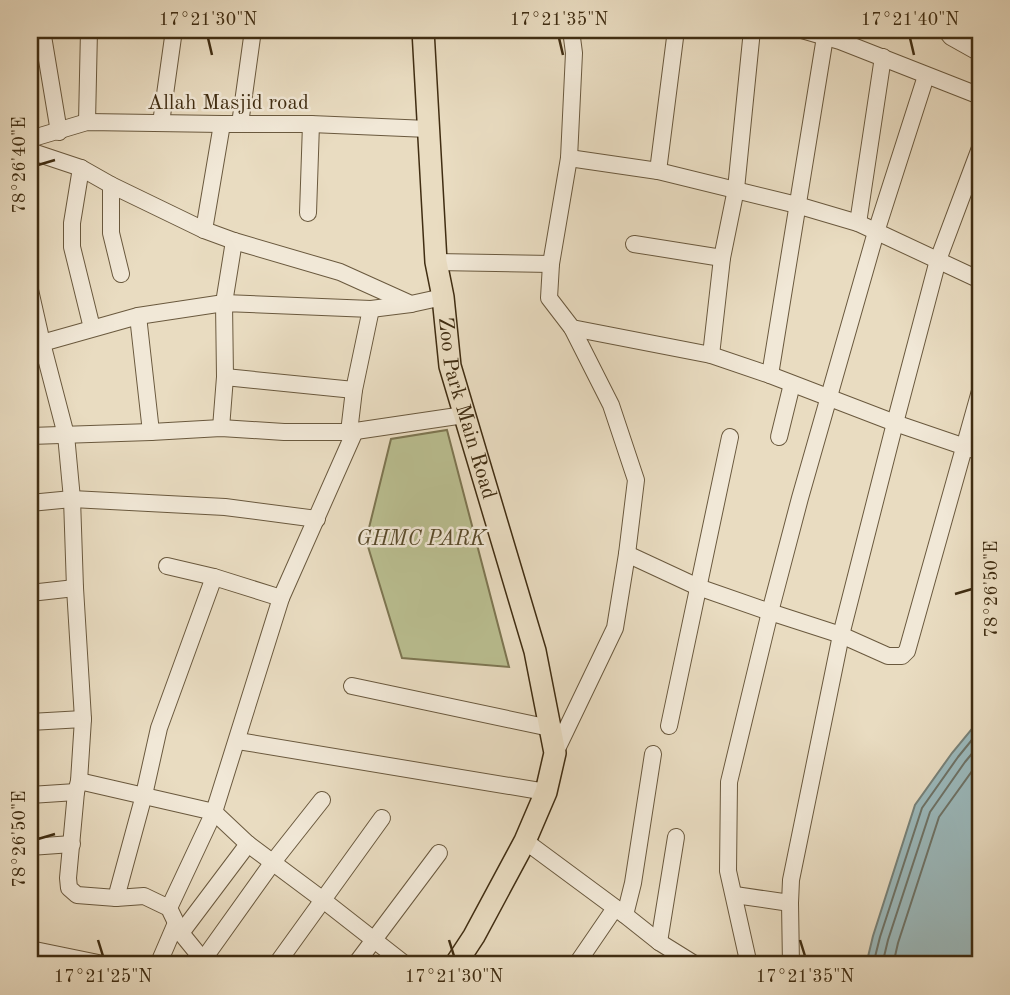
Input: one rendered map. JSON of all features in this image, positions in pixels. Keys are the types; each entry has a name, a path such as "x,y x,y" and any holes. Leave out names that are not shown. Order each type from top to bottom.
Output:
{"main road":[{"name":"Zoo Park Main Road","path":"423,30 436,262 443,297 450,366 535,651 555,753 546,792 525,841 474,936 455,965"}],"street":[{"path":"42,30 59,132"},
{"path":"88,122 89,30"},
{"path":"160,123 174,30"},
{"path":"240,124 253,30"},
{"path":"555,753 615,628 636,480 611,405 572,328 549,298 551,264 569,158 574,53 572,30"},
{"path":"658,171 676,30"},
{"path":"711,355 722,258 736,189 752,30"},
{"path":"802,30 836,36 926,76 980,96"},
{"path":"948,30 951,37 980,52"},
{"path":"770,375 797,205 836,36"},
{"path":"858,223 883,57"},
{"path":"749,965 728,871 729,782 769,612 800,498 876,232 926,76"},
{"name":"Allah Masjid road","path":"30,139 88,122 311,124 429,129"},
{"path":"204,230 222,124"},
{"path":"308,214 311,124"},
{"path":"791,965 791,880 841,635 939,260 980,148"},
{"path":"30,151 81,168 204,230 340,272 411,304"},
{"path":"569,158 658,171 736,189 858,223 980,281"},
{"path":"81,168 72,223 72,247 92,328"},
{"path":"111,185 111,233 121,274"},
{"path":"221,428 225,377 224,303 234,241"},
{"path":"635,244 722,258"},
{"path":"436,262 551,264"},
{"path":"30,289 36,344 66,435 72,499 83,719 69,888 77,895 116,898 144,896 175,921 202,962 273,862 322,800"},
{"path":"36,344 138,316 224,303 371,309 443,297"},
{"path":"158,965 214,812 281,598 317,519 352,431 354,390 371,309"},
{"path":"138,316 151,432"},
{"path":"572,328 711,355 980,452"},
{"path":"225,377 354,390"},
{"path":"779,437 792,384"},
{"path":"627,554 698,587 841,635 888,656 902,656 908,651 980,391"},
{"path":"30,436 221,428 284,432 352,431 464,415"},
{"path":"669,726 730,437"},
{"path":"30,503 72,499 225,507 317,519"},
{"path":"167,566 214,577 281,598"},
{"path":"116,898 159,728 214,577"},
{"path":"30,593 75,588"},
{"path":"352,686 550,728"},
{"path":"30,722 83,719"},
{"path":"237,741 546,792"},
{"path":"576,965 620,911 633,883 653,754"},
{"path":"30,795 78,786 144,795 214,812 248,844 406,965"},
{"path":"276,965 382,818"},
{"path":"659,942 676,837"},
{"path":"525,841 685,963"},
{"path":"30,847 72,844"},
{"path":"175,921 248,844"},
{"path":"355,965 439,853"},
{"path":"735,895 790,903"},
{"path":"30,949 78,963 108,965"}],"green space":[{"name":"GHMC PARK","path":"447,430 509,667 402,658 366,540 391,439"}],"water":[{"path":"980,719 980,965 866,965 915,805"}]}
